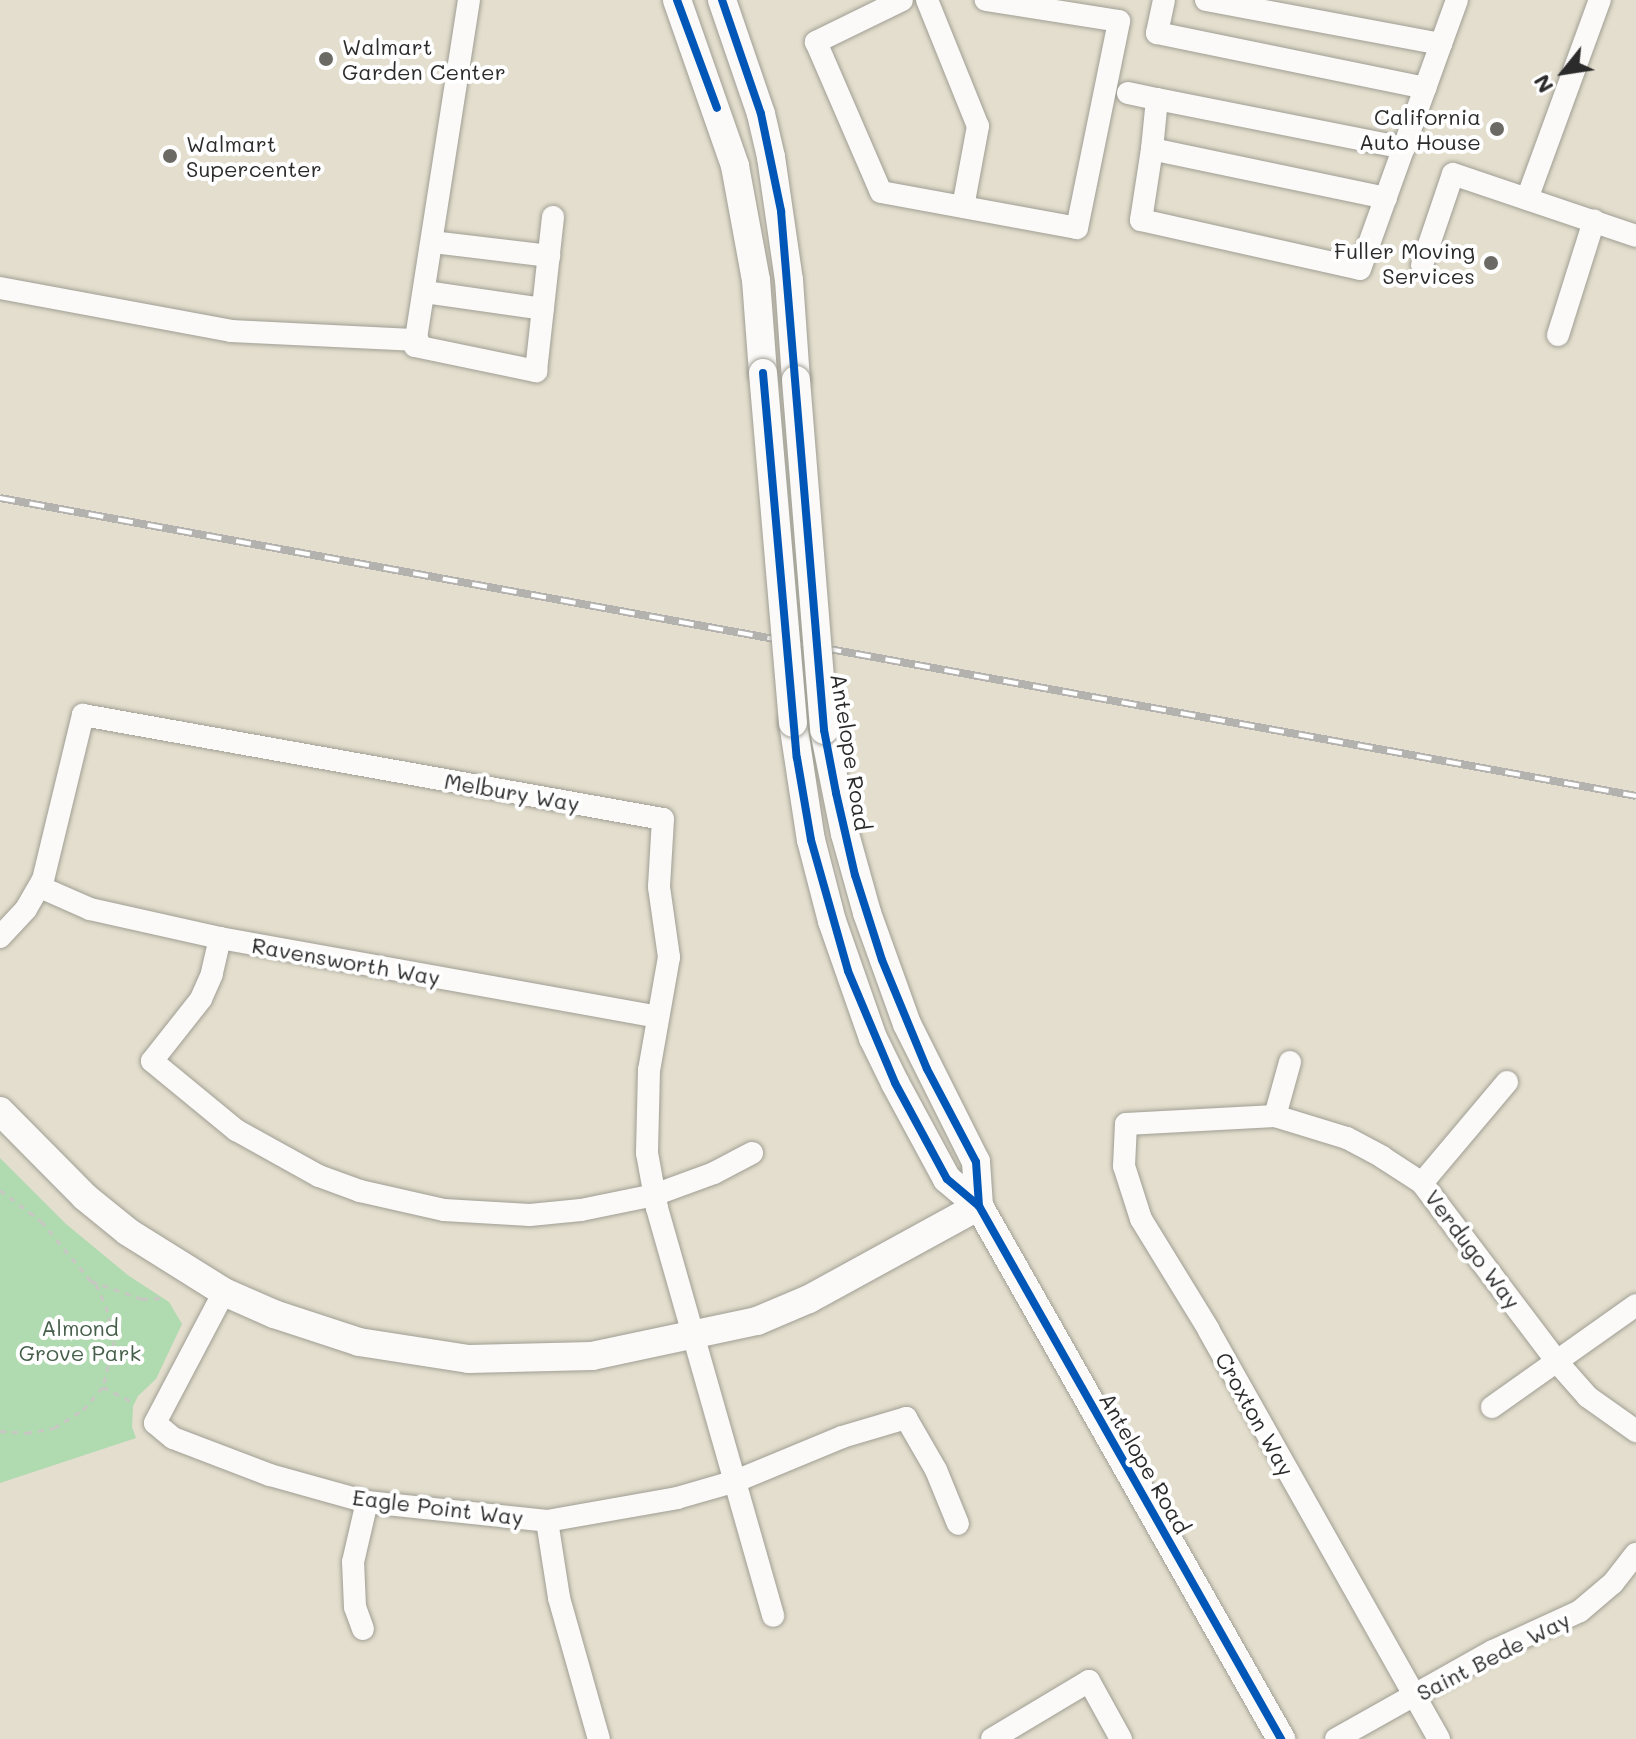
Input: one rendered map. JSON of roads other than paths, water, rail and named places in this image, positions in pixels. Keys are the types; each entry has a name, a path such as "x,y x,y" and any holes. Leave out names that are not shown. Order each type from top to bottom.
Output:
{"main road":[{"name":"Antelope Road","path":"677,0 735,166 756,280 793,723 801,784 822,884 873,1038 947,1179 979,1206 1281,1739"},
{"name":"Antelope Road","path":"722,0 758,103 771,157 789,280 824,730 845,834 867,913 907,1024 976,1162 979,1206"},
{"path":"0,1111 85,1197 128,1232 224,1292 274,1314 359,1342 469,1359 592,1356 757,1321 809,1299 979,1206"}],"street":[{"path":"469,0 415,346 536,371 553,217"},
{"path":"902,0 816,42 881,192 1077,228 1119,21 986,0"},
{"path":"927,0 978,126 963,207"},
{"path":"1164,0 1157,33 1425,88"},
{"path":"1206,0 1441,44"},
{"path":"1157,99 1141,220 1360,269 1456,0"},
{"path":"1527,199 1600,0"},
{"path":"1128,93 1404,148"},
{"path":"1152,149 1386,198"},
{"path":"1422,265 1453,174 1636,236"},
{"path":"1558,335 1594,221"},
{"path":"432,242 549,256"},
{"path":"0,288 231,331 418,340"},
{"path":"425,292 543,309"},
{"name":"Melbury Way","path":"0,937 26,909 40,887 50,859 83,715 663,819 659,887 669,957 646,1104 654,1195 773,1616"},
{"name":"Ravensworth Way","path":"40,887 90,909 220,938 658,1017"},
{"path":"220,938 212,974 201,999 152,1061 215,1115 273,1153 360,1191 444,1210 530,1215 581,1210 654,1195 714,1173 752,1153"},
{"path":"1275,1116 1290,1062"},
{"path":"1422,1183 1507,1082"},
{"name":"Verdugo Way","path":"1126,1124 1275,1116 1347,1138 1422,1183 1558,1363 1588,1397 1636,1431"},
{"name":"Croxton Way","path":"1126,1124 1124,1166 1130,1194 1141,1219 1209,1330 1439,1739"},
{"name":"Eagle Point Way","path":"224,1292 155,1423 173,1438 218,1456 367,1502 547,1521 677,1498 736,1481 842,1437 906,1418 936,1470 958,1524"},
{"path":"1492,1407 1636,1305"},
{"path":"363,1629 355,1607 353,1562 367,1502"},
{"path":"547,1521 559,1598 599,1739"},
{"name":"Saint Bede Way","path":"1336,1739 1493,1651 1580,1611 1613,1583 1636,1554"},
{"path":"992,1739 1089,1681 1121,1739"}],"railway":[{"path":"0,498 1636,796"}],"place":[{"name":"Walmart Garden Center","path":"326,59"},
{"name":"California Auto House","path":"1497,129"},
{"name":"Walmart Supercenter","path":"170,156"},
{"name":"Fuller Moving Services","path":"1491,263"}],"park label":[{"name":"Almond Grove Park","path":"80,1340"}]}
